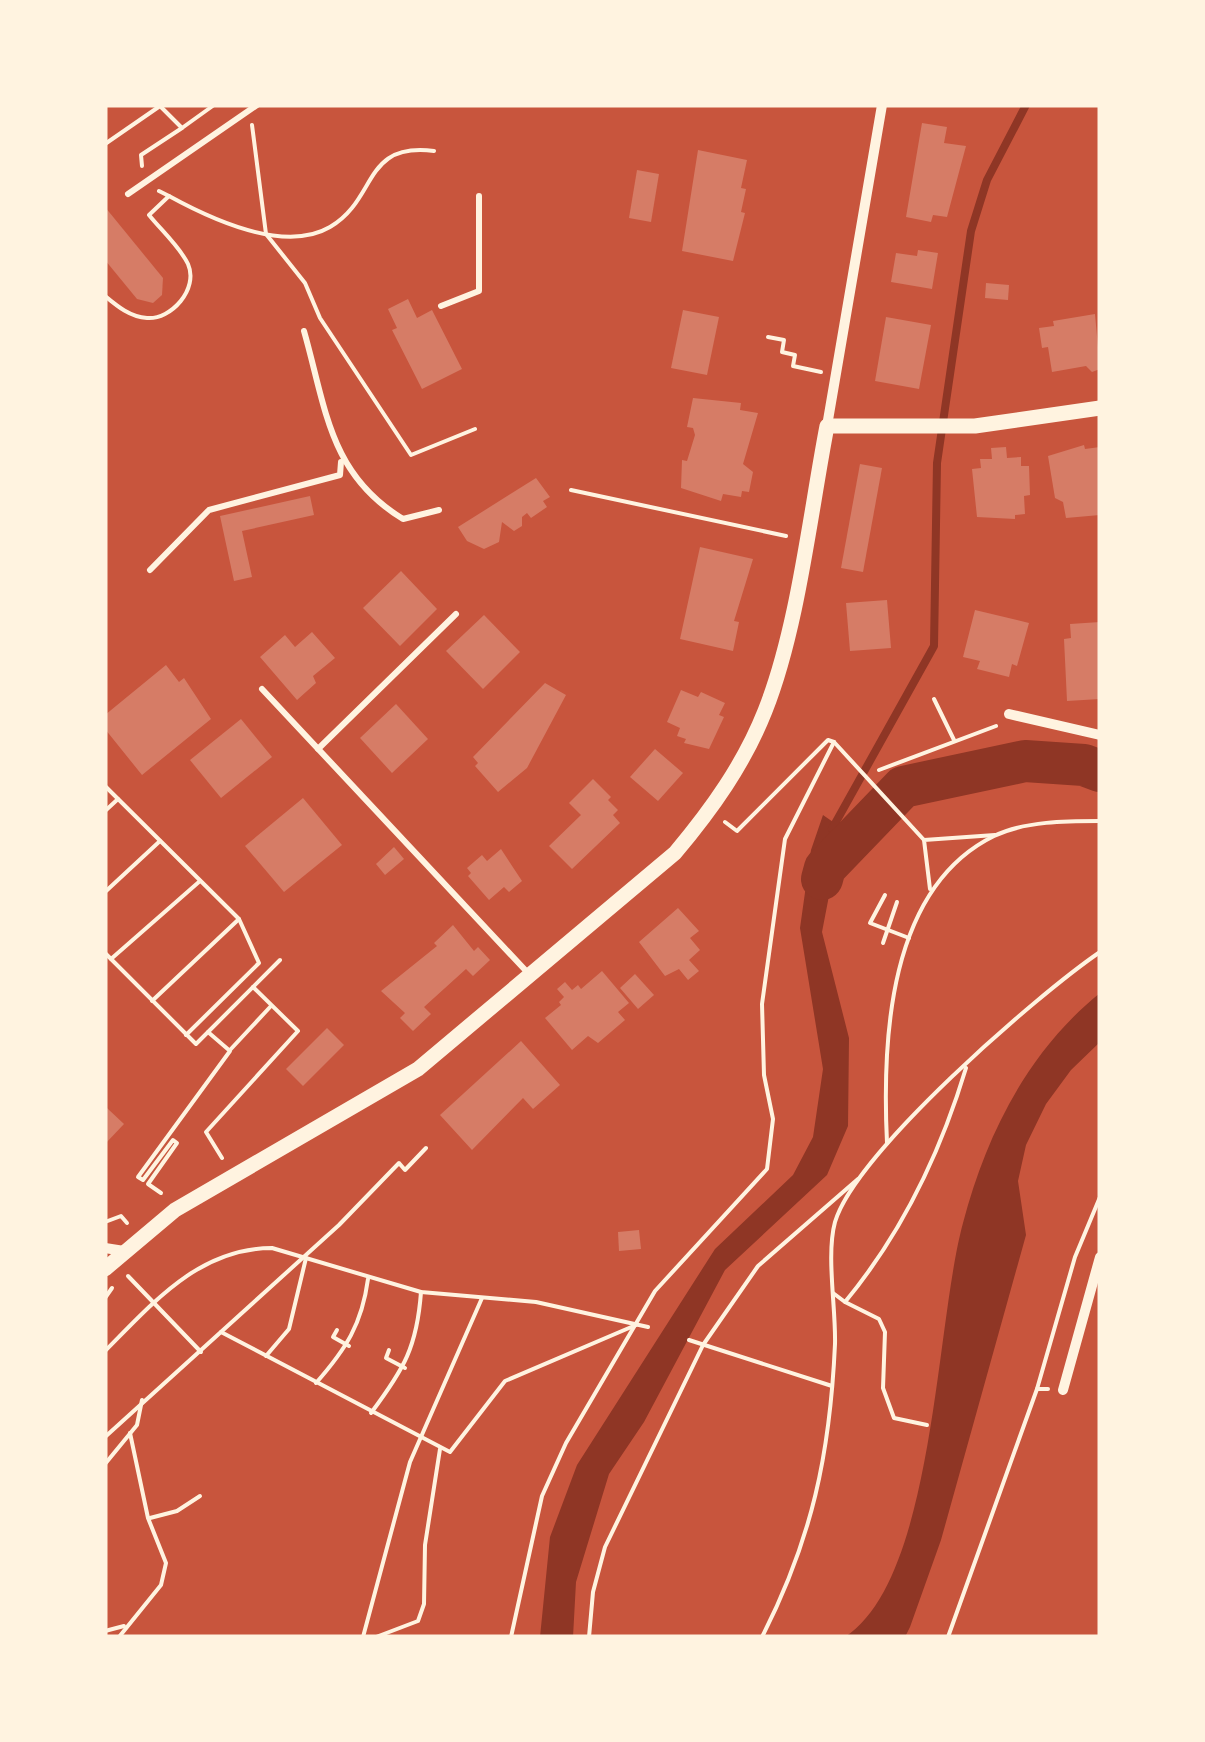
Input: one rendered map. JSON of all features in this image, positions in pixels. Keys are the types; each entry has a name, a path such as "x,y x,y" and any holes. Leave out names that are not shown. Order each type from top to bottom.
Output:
{"street":[{"path":"105,1269 140,1238 234,1174 418,1068 532,978 675,852 711,810 766,710 806,540 882,105"},
{"path":"827,426 975,426 1100,408"},
{"path":"1009,714 1100,735"},
{"path":"105,1248 124,1251"},
{"path":"1063,1390 1100,1258"}],"lane":[{"path":"128,194 254,108"},
{"path":"440,306 479,291 479,196"},
{"path":"150,570 209,510 318,484 340,475 341,460 304,330"},
{"path":"341,460 378,504 403,519 438,510"},
{"path":"318,749 456,614"},
{"path":"262,689 532,978"}],"path":[{"path":"214,105 141,155 143,182 198,211 266,234 302,236 330,227 352,208 381,161 400,150 434,151"},
{"path":"105,144 160,106 182,128"},
{"path":"254,108 266,234 304,283 320,318 411,455 475,428"},
{"path":"105,297 126,312 150,319 165,313 187,294 191,281 188,264 149,214 169,196"},
{"path":"768,337 784,340 782,352 795,354 792,366 836,375"},
{"path":"570,490 806,540"},
{"path":"934,699 954,740"},
{"path":"879,770 992,729 1009,714"},
{"path":"711,810 736,831 828,740 834,742 924,840 930,889"},
{"path":"511,1637 542,1496 566,1443 655,1290 768,1169 773,1120 764,1075 762,1004 785,838 834,742"},
{"path":"105,786 239,920 259,963 186,1035"},
{"path":"105,811 118,799"},
{"path":"924,840 995,835 1038,824 1100,821"},
{"path":"887,1143 885,1100 895,998 909,938 930,889 995,835"},
{"path":"105,892 160,841"},
{"path":"111,959 200,880"},
{"path":"884,896 870,923 909,938"},
{"path":"883,943 898,902"},
{"path":"152,1001 239,920"},
{"path":"762,1637 805,1544 823,1465 832,1386 835,1222 861,1176 887,1143 1048,988 1100,952"},
{"path":"105,953 196,1044 280,960"},
{"path":"220,1155 206,1132 298,1031 253,987"},
{"path":"166,1202 148,1184 177,1143 173,1140 142,1180 138,1177 230,1051 271,1006"},
{"path":"208,1032 230,1051"},
{"path":"845,1302 884,1255 914,1199 942,1141 966,1067"},
{"path":"105,1437 304,1258 399,1163 405,1170 426,1148"},
{"path":"589,1637 593,1592 605,1547 703,1345 758,1266 861,1176"},
{"path":"948,1637 1037,1388 1075,1257 1100,1197"},
{"path":"105,1222 121,1216 140,1238"},
{"path":"105,1352 153,1303 197,1266 225,1255 272,1248 421,1292 483,1296 592,1313 648,1327"},
{"path":"266,1356 288,1330 304,1258"},
{"path":"124,1272 201,1352"},
{"path":"316,1384 349,1346 364,1313 368,1279"},
{"path":"371,1413 405,1368 418,1326 421,1292"},
{"path":"834,1293 879,1319 885,1332 884,1388 894,1418 927,1425"},
{"path":"363,1637 410,1462 483,1296"},
{"path":"220,1332 420,1440 450,1452 505,1380 636,1326"},
{"path":"337,1330 333,1337 349,1346"},
{"path":"689,1340 832,1386"},
{"path":"390,1350 386,1358 405,1368"},
{"path":"1037,1388 1063,1390"},
{"path":"831,1398 840,1398"},
{"path":"105,1464 138,1425 142,1400"},
{"path":"119,1637 124,1626 161,1585 166,1563 148,1518 130,1434"},
{"path":"376,1637 418,1620 424,1604 425,1546 440,1448"},
{"path":"148,1518 177,1512 200,1496"},
{"path":"105,1632 124,1626"}],"shaded area":[{"path":"823,815 856,838 833,875 822,932 849,1038 848,1126 827,1175 725,1270 644,1422 609,1474 576,1582 573,1637 540,1637 550,1537 577,1465 715,1249 793,1175 813,1137 823,1069 800,928 811,850"},
{"path":"1100,993 1100,1042 1071,1070 1046,1104 1026,1145 1018,1181 1026,1235 941,1540 910,1627 905,1637 845,1637 875,1606 897,1562 915,1507 954,1268 963,1223 984,1158 1031,1068 1074,1016"}],"building":[{"path":"922,123 947,127 944,143 966,146 947,217 933,215 931,222 906,217"},
{"path":"698,150 747,160 741,188 746,189 741,212 745,213 733,261 682,251"},
{"path":"637,170 659,174 651,222 629,218"},
{"path":"105,207 163,278 162,295 153,303 137,299 105,260"},
{"path":"918,250 938,253 932,289 891,282 896,253 917,256"},
{"path":"986,283 1009,285 1008,300 985,298"},
{"path":"408,299 417,318 432,310 462,369 422,389 392,330 397,328 388,309"},
{"path":"683,310 719,317 707,375 671,368"},
{"path":"1095,314 1100,369 1092,372 1086,366 1052,372 1048,347 1042,348 1039,328 1054,326 1053,321"},
{"path":"886,317 931,325 919,389 875,381"},
{"path":"693,398 741,403 740,410 758,413 743,464 753,472 749,492 742,491 741,497 723,494 721,501 681,488 682,460 687,461 695,435 693,428 687,427"},
{"path":"1084,445 1085,449 1100,447 1100,515 1066,518 1063,502 1055,498 1048,456"},
{"path":"1006,447 1007,458 1021,457 1021,466 1029,466 1030,495 1024,496 1025,514 1015,515 1015,519 977,517 972,469 981,468 980,459 992,459 991,448"},
{"path":"860,464 882,468 863,572 841,568"},
{"path":"536,478 550,497 543,501 547,507 531,518 527,513 522,517 522,526 514,531 502,522 499,542 484,549 467,541 458,527"},
{"path":"310,496 314,515 242,531 252,577 234,581 220,516"},
{"path":"700,547 753,559 734,621 739,622 733,651 680,639"},
{"path":"401,571 437,609 400,646 363,608"},
{"path":"887,600 891,648 850,651 846,603"},
{"path":"975,610 1029,623 1017,666 1012,664 1009,677 977,669 980,661 963,657"},
{"path":"484,615 520,652 483,689 446,651"},
{"path":"1100,622 1100,699 1067,701 1064,639 1071,638 1070,624"},
{"path":"312,632 335,658 313,676 316,683 297,700 260,657 285,635 295,647"},
{"path":"166,665 179,682 184,678 211,719 142,775 105,729 105,715"},
{"path":"545,683 566,695 527,768 498,792 475,766 478,763 473,757"},
{"path":"681,690 698,697 701,692 725,703 719,715 724,717 709,749 684,743 686,739 677,736 680,728 667,722"},
{"path":"396,704 428,739 392,773 360,738"},
{"path":"241,719 272,757 221,798 190,760"},
{"path":"655,749 683,773 658,801 630,777"},
{"path":"593,779 611,797 608,800 618,810 613,815 620,823 572,869 549,846 581,815 569,803"},
{"path":"303,798 342,845 284,892 245,846"},
{"path":"394,847 404,859 385,875 376,864"},
{"path":"501,849 522,881 509,892 504,887 489,900 468,876 471,873 467,868 482,855 487,861"},
{"path":"678,908 699,931 690,938 700,950 689,960 699,971 688,980 679,969 665,976 639,942"},
{"path":"453,925 474,951 478,947 490,960 473,976 466,969 424,1007 431,1014 413,1031 400,1018 405,1013 381,991 437,946 434,943"},
{"path":"602,971 629,1003 618,1012 625,1020 598,1043 588,1036 572,1050 545,1018 561,1005 564,997 557,989 565,982 572,990 578,985 581,989"},
{"path":"635,974 654,995 638,1009 620,988"},
{"path":"327,1028 344,1045 303,1086 286,1069"},
{"path":"521,1041 560,1085 533,1109 523,1098 472,1150 440,1115"},
{"path":"105,1110 124,1124 105,1144"},
{"path":"639,1230 641,1249 619,1251 618,1232"}],"waterway":[{"path":"832,829 934,646 937,463 971,231 987,180 1026,105"},
{"path":"822,879 825,868 903,787 1025,761 1084,765 1100,771"}]}
